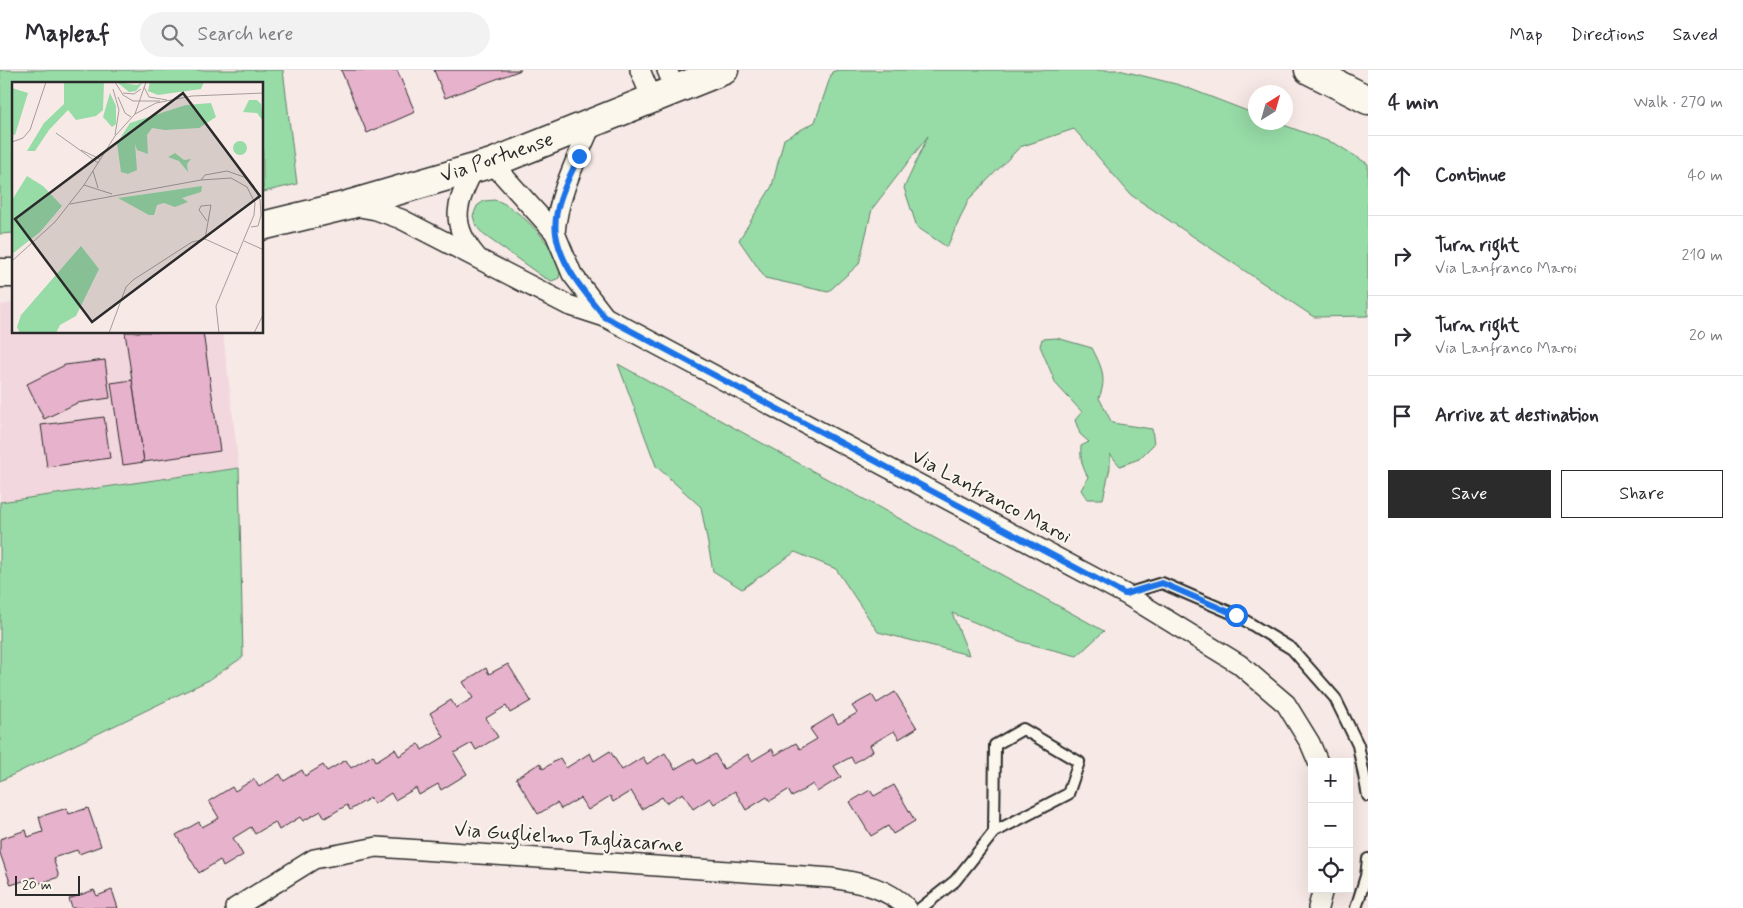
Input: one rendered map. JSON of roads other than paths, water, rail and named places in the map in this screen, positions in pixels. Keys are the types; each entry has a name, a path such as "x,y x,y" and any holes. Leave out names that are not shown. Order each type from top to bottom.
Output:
{"main road":[{"name":"Via Portuense","path":"264,226 348,205 483,166 592,123 664,86 724,70"},
{"path":"1309,70 1368,100"}],"street":[{"path":"640,70 664,86"},
{"name":"Via Lanfranco Maroi","path":"592,123 563,192 557,217 556,233 572,274 605,317"},
{"name":"Via Lanfranco Maroi","path":"479,260 465,242 458,221 462,194 483,166 556,233"},
{"name":"Via Lanfranco Maroi","path":"348,205 376,210 401,219 568,305 605,317 1125,594 1239,664 1286,704 1310,743 1316,758"},
{"name":"Via Guglielmo Tagliacarne","path":"235,908 314,859 378,847 832,878 865,884 897,898 907,908"},
{"path":"1318,908 1322,893"}],"lane":[{"path":"1125,594 1162,583 1236,615 1292,648 1335,698 1358,745 1368,796"},
{"path":"921,908 955,882 994,832 1068,794 1079,762 1023,729 995,745 994,832"},
{"path":"1356,908 1366,876 1368,859"}]}
